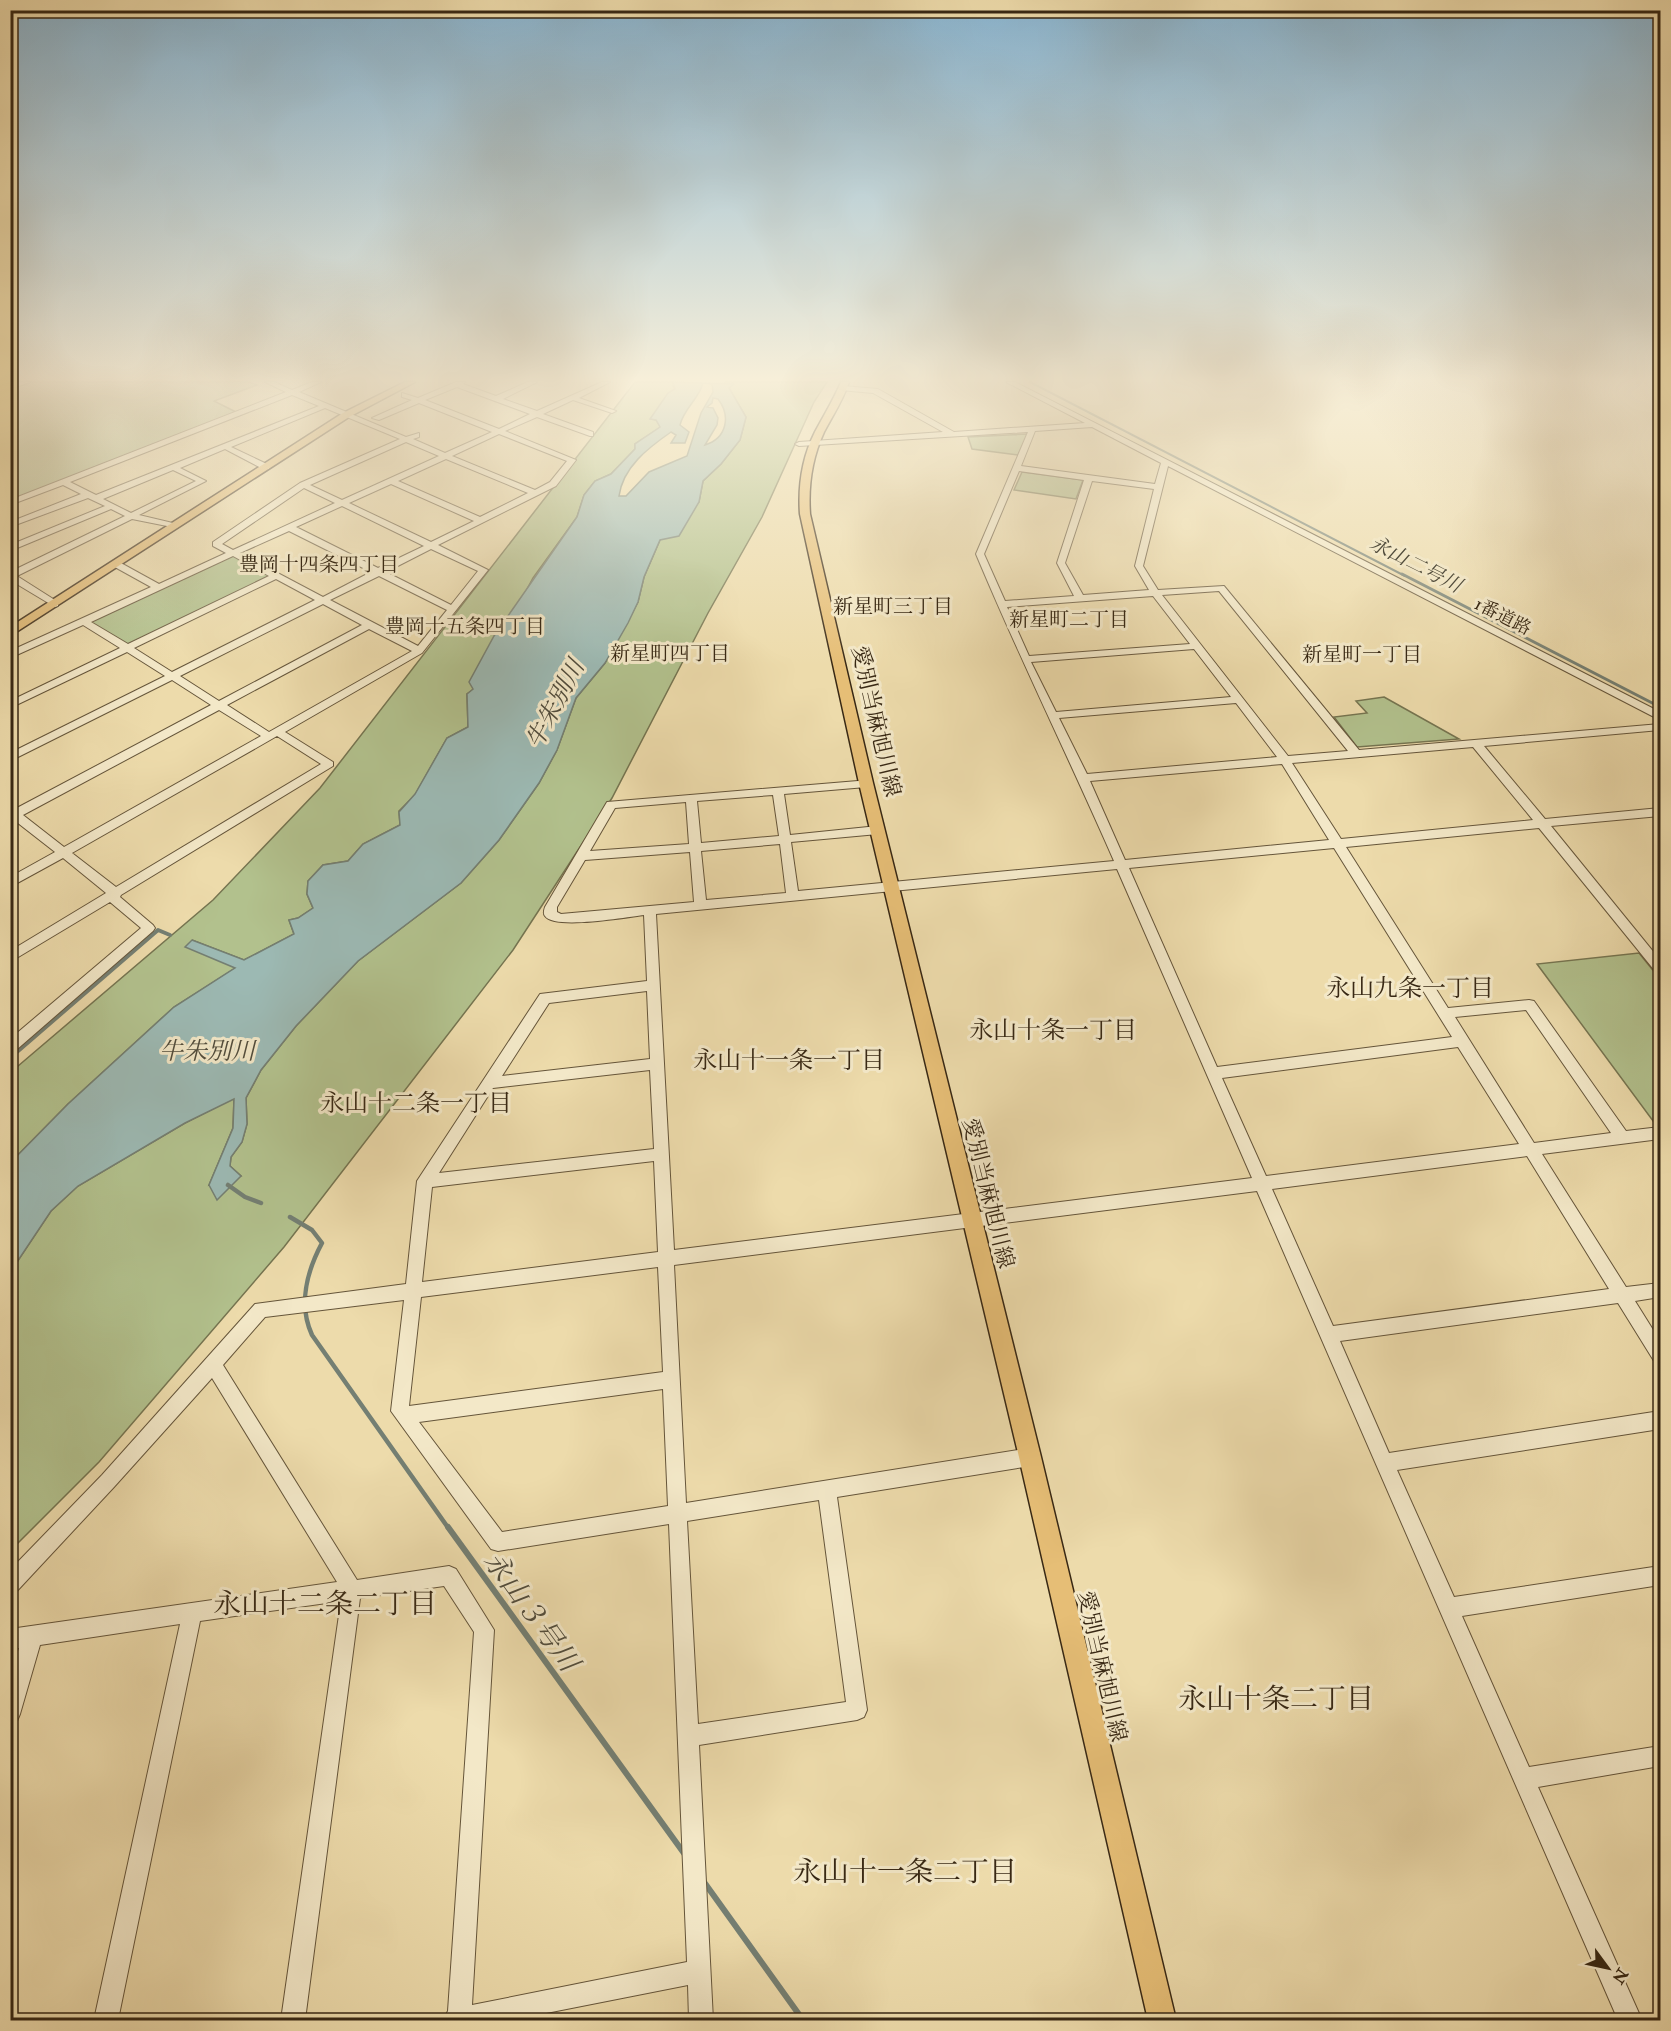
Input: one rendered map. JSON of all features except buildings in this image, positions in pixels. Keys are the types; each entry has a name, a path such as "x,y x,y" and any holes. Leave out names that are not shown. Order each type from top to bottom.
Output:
{"main road":[{"path":"10,633 251,477"},
{"name":"愛別当麻旭川線","path":"805,477 805,514 866,783 970,1220 1030,1457 1162,2020"}],"street":[{"path":"10,503 76,477"},
{"path":"10,548 44,523 91,497 149,477"},
{"path":"11,576 202,481 193,477"},
{"path":"322,477 303,485 216,544 418,651"},
{"path":"10,655 401,477"},
{"path":"475,477 525,498"},
{"path":"480,479 484,477"},
{"path":"497,477 535,493"},
{"path":"518,477 545,488"},
{"path":"10,759 553,484 559,477"},
{"path":"1013,477 980,554 1025,659 1083,778 1630,2020"},
{"path":"1080,477 1157,487"},
{"path":"1160,477 1139,566 1155,592 1285,760 1660,1355"},
{"name":"1番道路","path":"1196,477 1660,716"},
{"path":"1080,597 1061,563 1089,478"},
{"path":"392,481 479,520"},
{"path":"63,482 131,516 174,526"},
{"path":"10,883 418,651 483,570 303,485"},
{"path":"10,503 44,523"},
{"path":"10,525 44,523 110,507"},
{"path":"291,528 452,609"},
{"path":"116,564 160,588"},
{"path":"11,576 56,603"},
{"path":"10,705 276,576"},
{"path":"1003,604 1221,588 1356,754"},
{"path":"10,957 329,764 219,705 85,622"},
{"path":"10,1047 149,928 114,895 12,814 369,625"},
{"path":"1025,659 1196,646"},
{"path":"1053,715 1238,700"},
{"path":"1083,778 1660,727"},
{"path":"1476,743 1660,968"},
{"path":"866,783 611,805 551,907 550,914 560,919 1660,812"},
{"path":"778,791 793,896"},
{"path":"691,798 700,905"},
{"path":"582,856 695,848 878,830"},
{"path":"650,910 690,1736 701,2020"},
{"path":"655,985 546,998 425,1181 400,1411 498,1542 1030,1457"},
{"path":"1446,1013 1529,1005 1622,1137"},
{"path":"1213,1073 1463,1041"},
{"path":"489,1083 657,1064"},
{"path":"10,1584 108,1480 261,1310 1660,1133"},
{"path":"425,1181 662,1154"},
{"path":"1328,1335 1660,1290"},
{"path":"213,1364 352,1589 293,2020"},
{"path":"405,1415 673,1379"},
{"path":"1384,1462 1660,1420"},
{"path":"690,1736 857,1710 827,1489"},
{"path":"1448,1608 1660,1575"},
{"path":"10,1639 449,1576 484,1630 458,2020 699,1971"},
{"path":"106,2020 192,1614"},
{"path":"10,1714 32,1637"},
{"path":"1524,1779 1660,1756"}],"green space":[{"path":"11,477 70,477 11,500"},
{"path":"561,477 605,477 595,481 584,495 577,517 533,578 474,689 467,694 468,727 447,738 415,795 399,811 400,825 363,844 348,861 323,865 308,881 307,894 313,908 298,918 289,920 294,934 244,960 192,940 236,968 174,1007 68,1104 11,1162 11,1072 213,900 320,788"},
{"path":"707,477 780,477 762,517 708,613 612,798 513,950 284,1247 99,1462 11,1550 11,1271 51,1211 78,1186 185,1123 234,1098 233,1128 209,1185 241,1176 230,1166 231,1157 242,1142 247,1124 246,1098 261,1070 296,1026 358,961 461,883 499,840 539,783 557,750 576,698 605,663 638,602 644,577 660,540 699,502 703,481"},
{"path":"1020,477 1058,477 1083,480 1076,499 1014,490"},
{"path":"234,554 276,576 128,648 85,622"},
{"path":"1384,697 1459,739 1357,747 1334,717 1367,713 1356,701"},
{"path":"1639,953 1660,979 1659,1129 1537,964"}],"water":[{"name":"牛朱別川","path":"605,477 626,477 619,496 626,496 644,477 707,477 703,481 699,502 679,536 660,540 628,623 605,663 576,698 557,750 539,783 499,840 461,883 358,961 296,1026 261,1070 246,1098 247,1124 242,1142 231,1157 230,1166 241,1176 217,1200 209,1185 233,1128 234,1099 185,1123 78,1186 51,1211 11,1271 11,1162 68,1104 174,1007 235,968 185,947 192,940 244,960 294,934 289,920 298,918 313,908 307,894 308,881 323,865 348,861 363,844 400,825 399,812 415,794 447,738 468,727 467,694 473,689 469,682 494,636 577,517 584,495 595,481"}],"waterway":[{"name":"永山二号川","path":"1213,477 1405,576"},
{"name":"永山二号川","path":"1402,574 1660,707"},
{"path":"10,1058 158,930 170,935"},
{"name":"永山３号川","path":"228,1185 245,1197 261,1203"},
{"name":"永山３号川","path":"290,1217 312,1230 322,1243 312,1265 306,1288 306,1312 312,1335 449,1529"},
{"name":"永山３号川","path":"448,1527 686,1856"},
{"name":"永山３号川","path":"704,1882 803,2020"}],"district":[{"name":"豊岡十四条四丁目","path":"319,564"},
{"name":"新星町三丁目","path":"893,606"},
{"name":"新星町二丁目","path":"1069,619"},
{"name":"豊岡十五条四丁目","path":"465,626"},
{"name":"新星町四丁目","path":"670,653"},
{"name":"新星町一丁目","path":"1362,654"},
{"name":"永山九条一丁目","path":"1410,988"},
{"name":"永山十条一丁目","path":"1053,1030"},
{"name":"永山十一条一丁目","path":"789,1060"},
{"name":"永山十二条一丁目","path":"416,1103"},
{"name":"永山十二条二丁目","path":"325,1603"},
{"name":"永山十条二丁目","path":"1276,1698"},
{"name":"永山十一条二丁目","path":"905,1871"}]}
